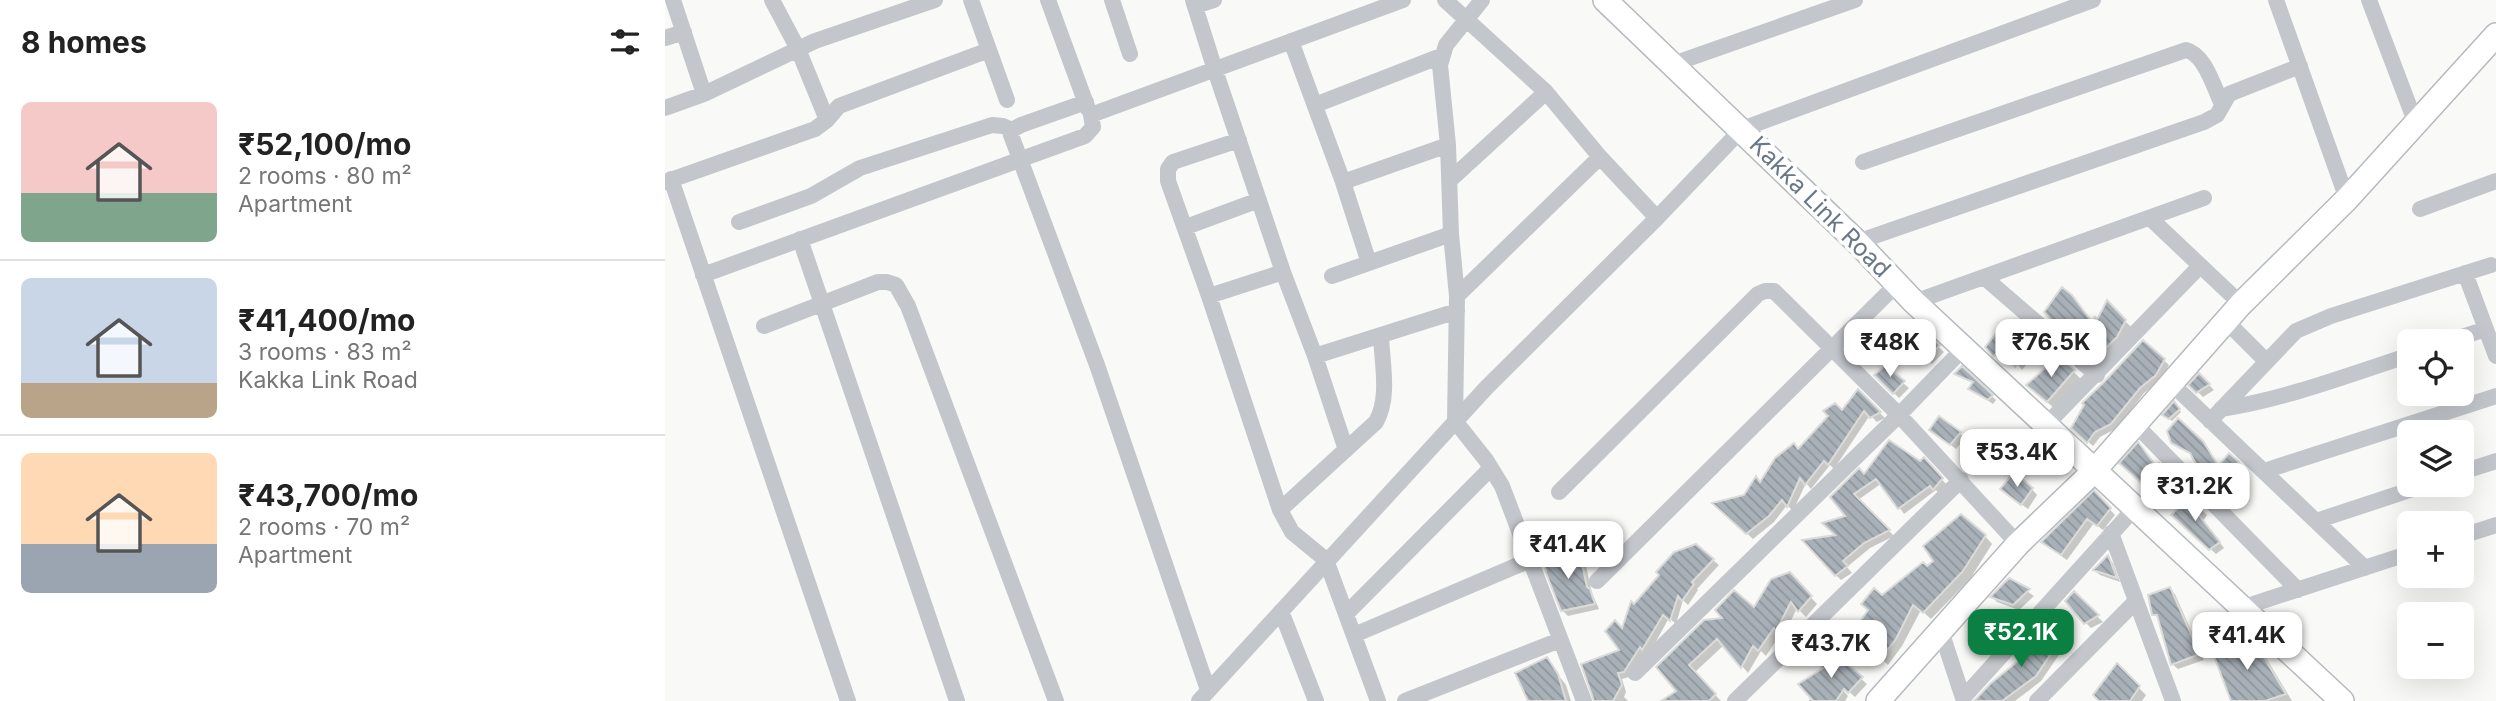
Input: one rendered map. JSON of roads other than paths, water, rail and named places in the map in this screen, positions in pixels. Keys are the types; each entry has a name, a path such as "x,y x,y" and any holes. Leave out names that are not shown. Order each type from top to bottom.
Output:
{"street":[{"path":"673,0 704,94"},
{"path":"772,0 798,49 827,120"},
{"path":"881,0 887,16"},
{"path":"665,108 704,94 838,32 935,0"},
{"path":"971,0 1007,100"},
{"path":"702,275 1088,134 1093,127 1088,108 1048,0"},
{"path":"1112,0 1130,54"},
{"path":"1214,0 1194,3 1283,272 1315,356 1346,450"},
{"path":"1012,130 1021,125 1215,70 1403,0"},
{"path":"1445,0 1546,92 1600,157 1657,218"},
{"path":"1482,0 1446,45 1440,65 1448,145 1457,304 1455,421 1491,468 1507,499 1584,701"},
{"path":"1673,64 1855,0"},
{"path":"1012,130 1011,135 1097,365 1203,696 1455,421 1742,129 2093,0"},
{"path":"2276,0 2347,199"},
{"path":"2369,0 2416,124"},
{"name":"Kakka Link Road","path":"1611,1 1963,349 2341,701"},
{"path":"665,38 684,32"},
{"path":"1878,701 2018,544 2093,471 2233,312 2347,199 2496,35"},
{"path":"1291,41 1343,182 1369,263"},
{"path":"848,701 668,180 815,129 839,106 989,50"},
{"path":"1863,162 2186,50 2191,51 2201,61 2222,104"},
{"path":"1315,105 1441,56"},
{"path":"1857,242 2204,122 2217,115 2226,97 2234,92 2299,66"},
{"path":"1450,180 1546,92"},
{"path":"739,222 811,196 860,168 992,125 1012,130"},
{"path":"1239,141 1173,162 1167,169 1168,181 1186,227 1280,510 1292,532 1326,560 1378,701"},
{"path":"1343,182 1448,145"},
{"path":"1315,356 1381,336 1457,304 1600,157"},
{"path":"2420,209 2496,181"},
{"path":"1914,302 2204,198"},
{"path":"1186,227 1259,200"},
{"path":"2151,219 2200,266 2266,361"},
{"path":"1332,276 1451,233"},
{"path":"800,239 957,701"},
{"path":"2216,415 2289,337 2308,325 2491,265"},
{"path":"2045,426 2200,266"},
{"path":"1209,296 1283,272"},
{"path":"2465,273 2496,356"},
{"path":"1985,278 2097,375"},
{"path":"764,326 878,282 896,285 901,292 1056,701"},
{"path":"1597,581 1897,284"},
{"path":"1559,492 1761,292 1775,291 1899,415 2018,544"},
{"path":"2474,333 2486,329"},
{"path":"1280,510 1376,422 1382,413 1384,400 1381,336"},
{"path":"1635,673 1963,349"},
{"path":"2216,415 2290,395 2397,359"},
{"path":"2171,383 2216,415 2264,471 2365,568"},
{"path":"2264,471 2496,396"},
{"path":"2135,424 2298,590"},
{"path":"2474,468 2496,461"},
{"path":"1346,614 1491,468"},
{"path":"1735,701 1961,480"},
{"path":"2316,521 2397,494"},
{"path":"1963,699 2134,509"},
{"path":"2474,532 2496,525"},
{"path":"2111,533 2173,701"},
{"path":"2241,608 2397,557"},
{"path":"1354,635 1530,560"},
{"path":"2037,701 2136,601"},
{"path":"1281,611 1316,701"},
{"path":"1941,631 1963,699"},
{"path":"1405,701 1560,640"}]}
